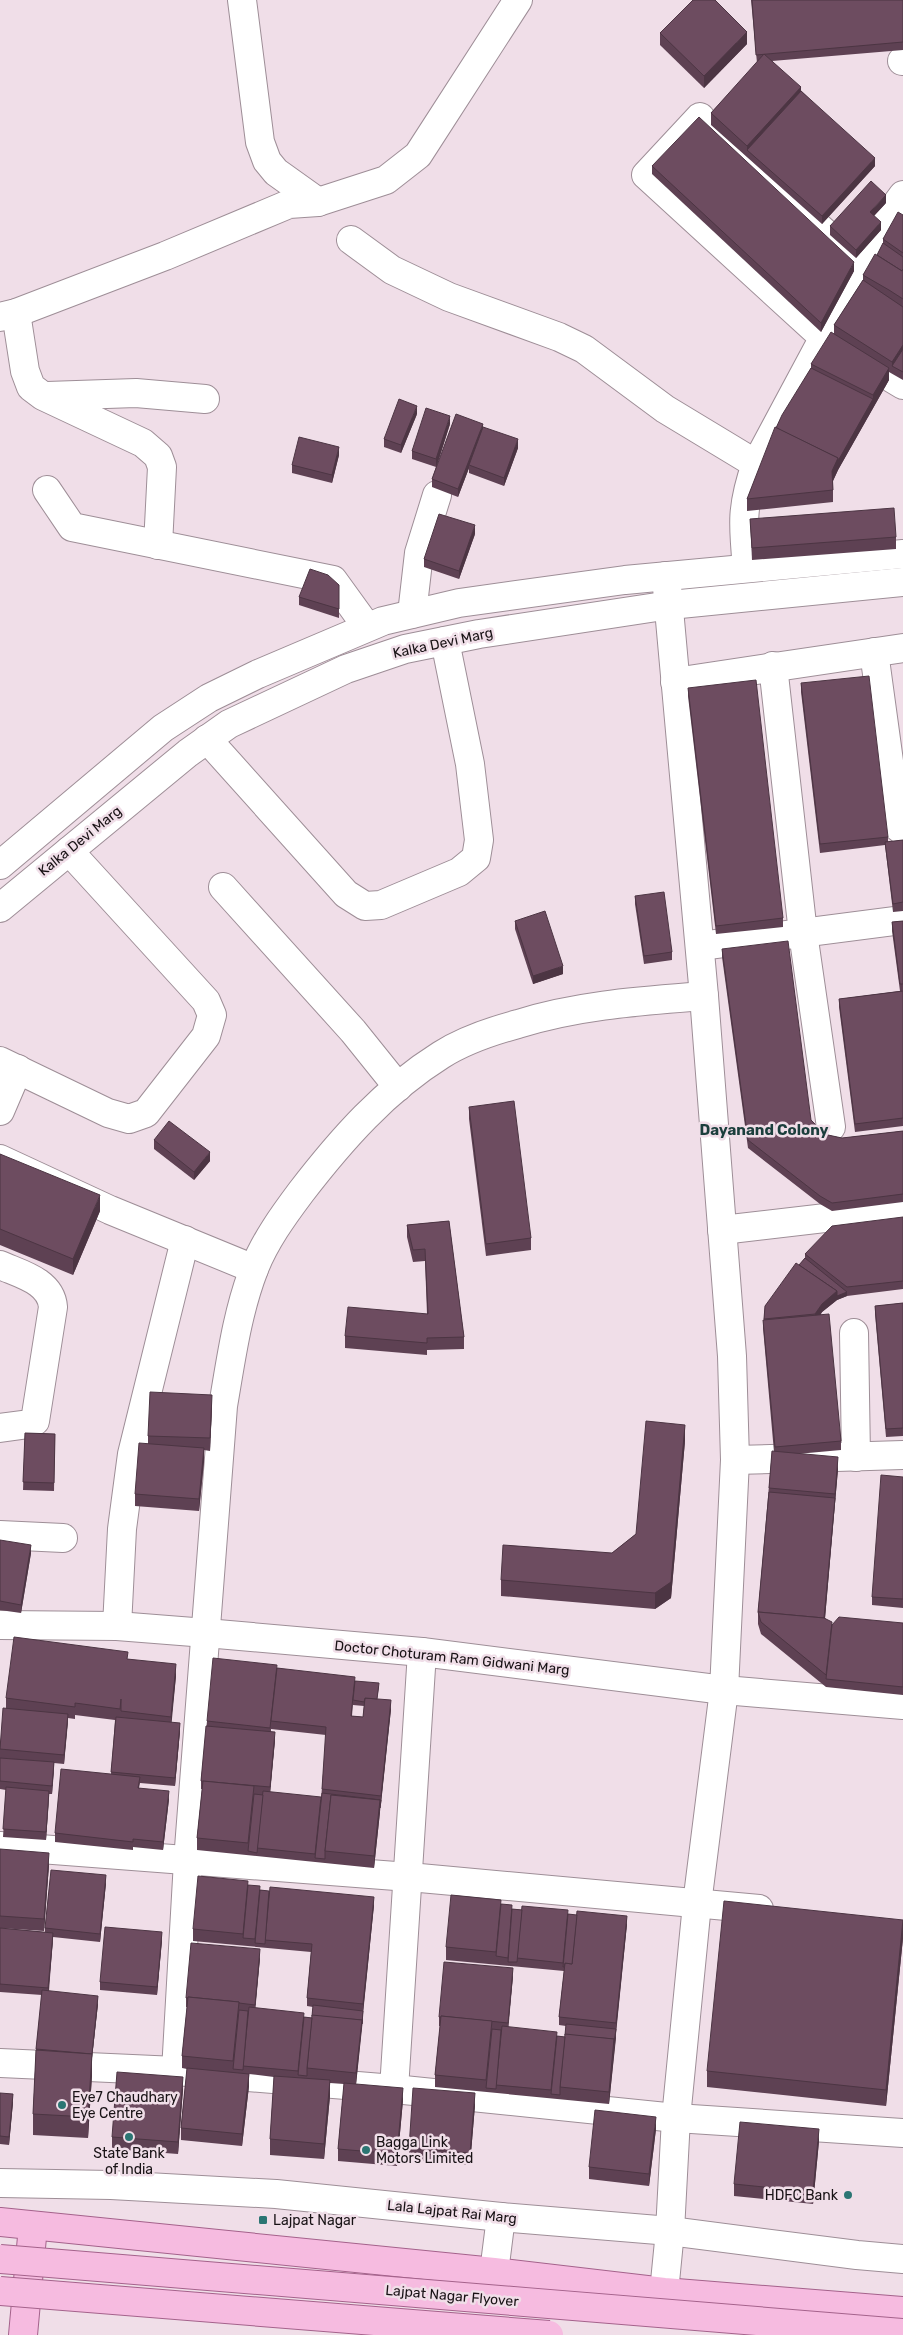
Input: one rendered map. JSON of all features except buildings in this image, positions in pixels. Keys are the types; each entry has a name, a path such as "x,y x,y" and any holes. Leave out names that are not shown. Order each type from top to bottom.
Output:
{"main road":[{"path":"0,2222 494,2272 664,2292 903,2311"},
{"path":"23,2335 33,2226"},
{"name":"Lajpat Nagar Flyover","path":"0,2259 903,2333"},
{"path":"0,2291 549,2335"}],"street":[{"path":"242,0 260,142 267,161 276,172 318,202"},
{"path":"158,545 162,467 158,456 143,443 43,396 32,387 25,371 8,315 165,256 289,204 318,202 386,180 418,155 518,0"},
{"path":"864,281 700,118 646,175 823,336 903,385"},
{"path":"746,568 743,516 747,490 756,464 823,336 864,281 899,208"},
{"path":"351,240 392,270 441,294 559,337 584,349 665,409 756,464"},
{"path":"43,396 136,393 205,399"},
{"path":"47,490 72,527 332,580 368,626"},
{"path":"412,614 418,553 437,494"},
{"path":"0,865 163,728 217,694 368,626 459,603 666,576 903,554"},
{"path":"664,2292 670,2231 676,2118 697,1904 724,1690 735,1460 732,1356 704,996 666,576"},
{"name":"Kalka Devi Marg","path":"0,908 207,739 229,724 346,669 405,649 445,641 670,605 903,582"},
{"path":"207,739 346,894 365,906 382,905 459,872 476,858 479,840 470,764 445,641"},
{"path":"675,682 903,648"},
{"path":"874,652 898,827 903,831"},
{"path":"774,666 803,933 831,1128"},
{"path":"0,1112 9,1065 108,1113 129,1119 146,1113 206,1036 212,1015 206,1001 69,851"},
{"path":"223,887 353,1031 398,1087"},
{"path":"700,946 903,920"},
{"path":"176,2071 188,1861 223,1406 236,1331 254,1269 280,1221 352,1130 398,1087 442,1055 478,1038 518,1023 624,1003 704,996"},
{"path":"0,1160 110,1210 254,1269"},
{"path":"722,1230 903,1209"},
{"path":"117,1626 122,1529 132,1454 185,1240"},
{"path":"0,1265 45,1288 52,1299 53,1307 35,1421 29,1424 0,1428"},
{"path":"854,1333 856,1457"},
{"path":"735,1460 903,1455"},
{"path":"0,1535 64,1538"},
{"name":"Doctor Choturam Ram Gidwani Marg","path":"0,1625 117,1626 422,1652 724,1690 903,1706"},
{"path":"394,2089 422,1652"},
{"path":"0,1846 409,1877 783,1911"},
{"path":"0,2064 176,2071 394,2089 676,2118 903,2133"},
{"name":"Lala Lajpat Rai Marg","path":"0,2183 110,2185 276,2194 501,2217 670,2231 857,2256 903,2259"},
{"path":"494,2272 501,2217"}],"place":[{"name":"Eye7 Chaudhary Eye Centre","path":"62,2105"},
{"name":"State Bank of India","path":"129,2137"},
{"name":"Bagga Link Motors Limited","path":"366,2150"},
{"name":"HDFC Bank","path":"848,2195"},
{"name":"Lajpat Nagar","path":"263,2220"}],"district":[{"name":"Dayanand Colony","path":"764,1130"}]}
